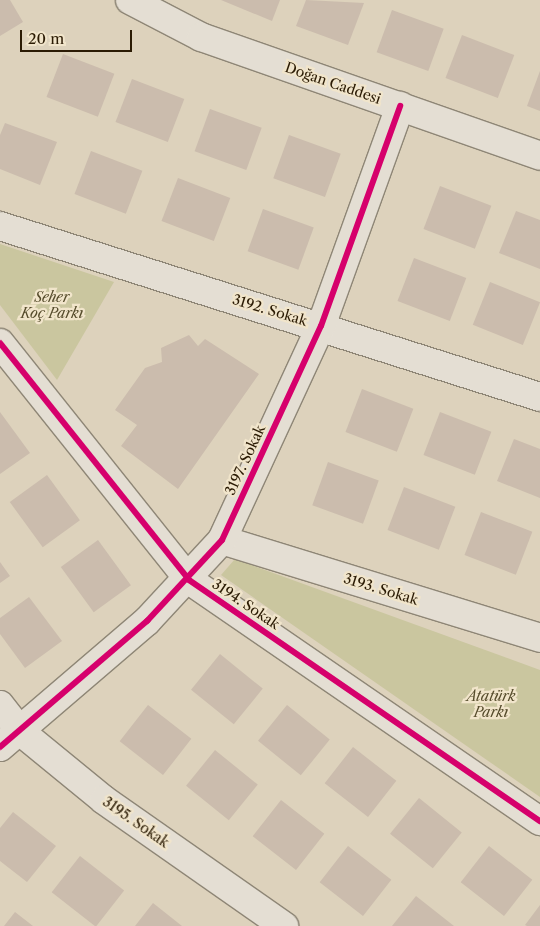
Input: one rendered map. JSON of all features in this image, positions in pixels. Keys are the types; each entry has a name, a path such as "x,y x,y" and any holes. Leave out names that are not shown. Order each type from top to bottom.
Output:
{"street":[{"name":"Doğan Caddesi","path":"130,0 201,37 540,156"},
{"name":"3197. Sokak","path":"11,739 189,580 222,540 321,326 400,106"},
{"name":"3192. Sokak","path":"0,226 321,326 540,397"},
{"name":"3194. Sokak","path":"0,342 189,580 540,821"},
{"name":"3193. Sokak","path":"222,540 540,638"},
{"name":"3195. Sokak","path":"0,705 11,739 104,800 284,926"}],"green space":[{"name":"Seher Koç Parkı","path":"0,244 114,282 57,380 0,305"},
{"name":"Atatürk Parkı","path":"235,559 540,670 540,797 221,575"}],"building":[{"path":"0,0 10,0 23,22 0,36"},
{"path":"221,0 280,0 272,21"},
{"path":"306,0 364,3 348,45 296,26"},
{"path":"392,10 444,29 428,71 377,52"},
{"path":"462,35 514,55 498,98 446,78"},
{"path":"63,54 114,74 98,117 47,97"},
{"path":"540,71 540,111 527,106"},
{"path":"132,79 184,99 168,142 116,122"},
{"path":"210,109 262,128 246,170 195,151"},
{"path":"5,123 57,142 40,185 0,169 0,135"},
{"path":"289,135 341,154 325,197 273,178"},
{"path":"91,151 142,171 126,214 75,194"},
{"path":"178,178 230,198 214,241 162,221"},
{"path":"440,186 491,206 475,249 424,229"},
{"path":"263,209 314,227 298,270 248,251"},
{"path":"516,211 540,220 540,269 499,253"},
{"path":"414,258 466,278 450,321 398,301"},
{"path":"490,282 540,302 523,345 473,325"},
{"path":"189,335 198,346 205,339 259,374 178,489 121,446 137,425 115,410 145,368 162,362 161,348"},
{"path":"362,389 413,409 397,452 346,432"},
{"path":"0,412 30,453 0,474"},
{"path":"440,412 491,432 475,475 424,455"},
{"path":"514,439 540,449 540,498 497,481"},
{"path":"328,462 379,480 363,524 312,505"},
{"path":"47,475 80,520 43,547 10,502"},
{"path":"404,487 455,507 439,550 388,530"},
{"path":"481,512 532,532 516,575 465,555"},
{"path":"98,540 131,585 94,612 61,567"},
{"path":"0,562 10,576 0,583"},
{"path":"29,597 62,641 25,668 0,634 0,618"},
{"path":"220,654 263,689 234,724 191,690"},
{"path":"148,705 191,739 163,775 120,741"},
{"path":"287,705 330,740 301,775 258,741"},
{"path":"353,747 396,781 368,817 325,783"},
{"path":"215,750 258,785 229,820 186,786"},
{"path":"419,798 462,833 433,868 390,834"},
{"path":"281,800 324,834 296,870 253,836"},
{"path":"13,812 56,846 27,882 0,861 0,828"},
{"path":"348,846 391,880 363,916 320,882"},
{"path":"489,846 532,880 504,916 461,882"},
{"path":"80,856 124,890 96,926 52,892"},
{"path":"416,896 454,926 392,926"},
{"path":"153,903 182,926 135,926"},
{"path":"540,905 540,926 525,925"},
{"path":"15,912 33,926 4,926"}],"cycle path":[{"path":"0,747 147,621 222,540 321,326 400,106"},
{"path":"0,343 189,580 540,821"}]}
